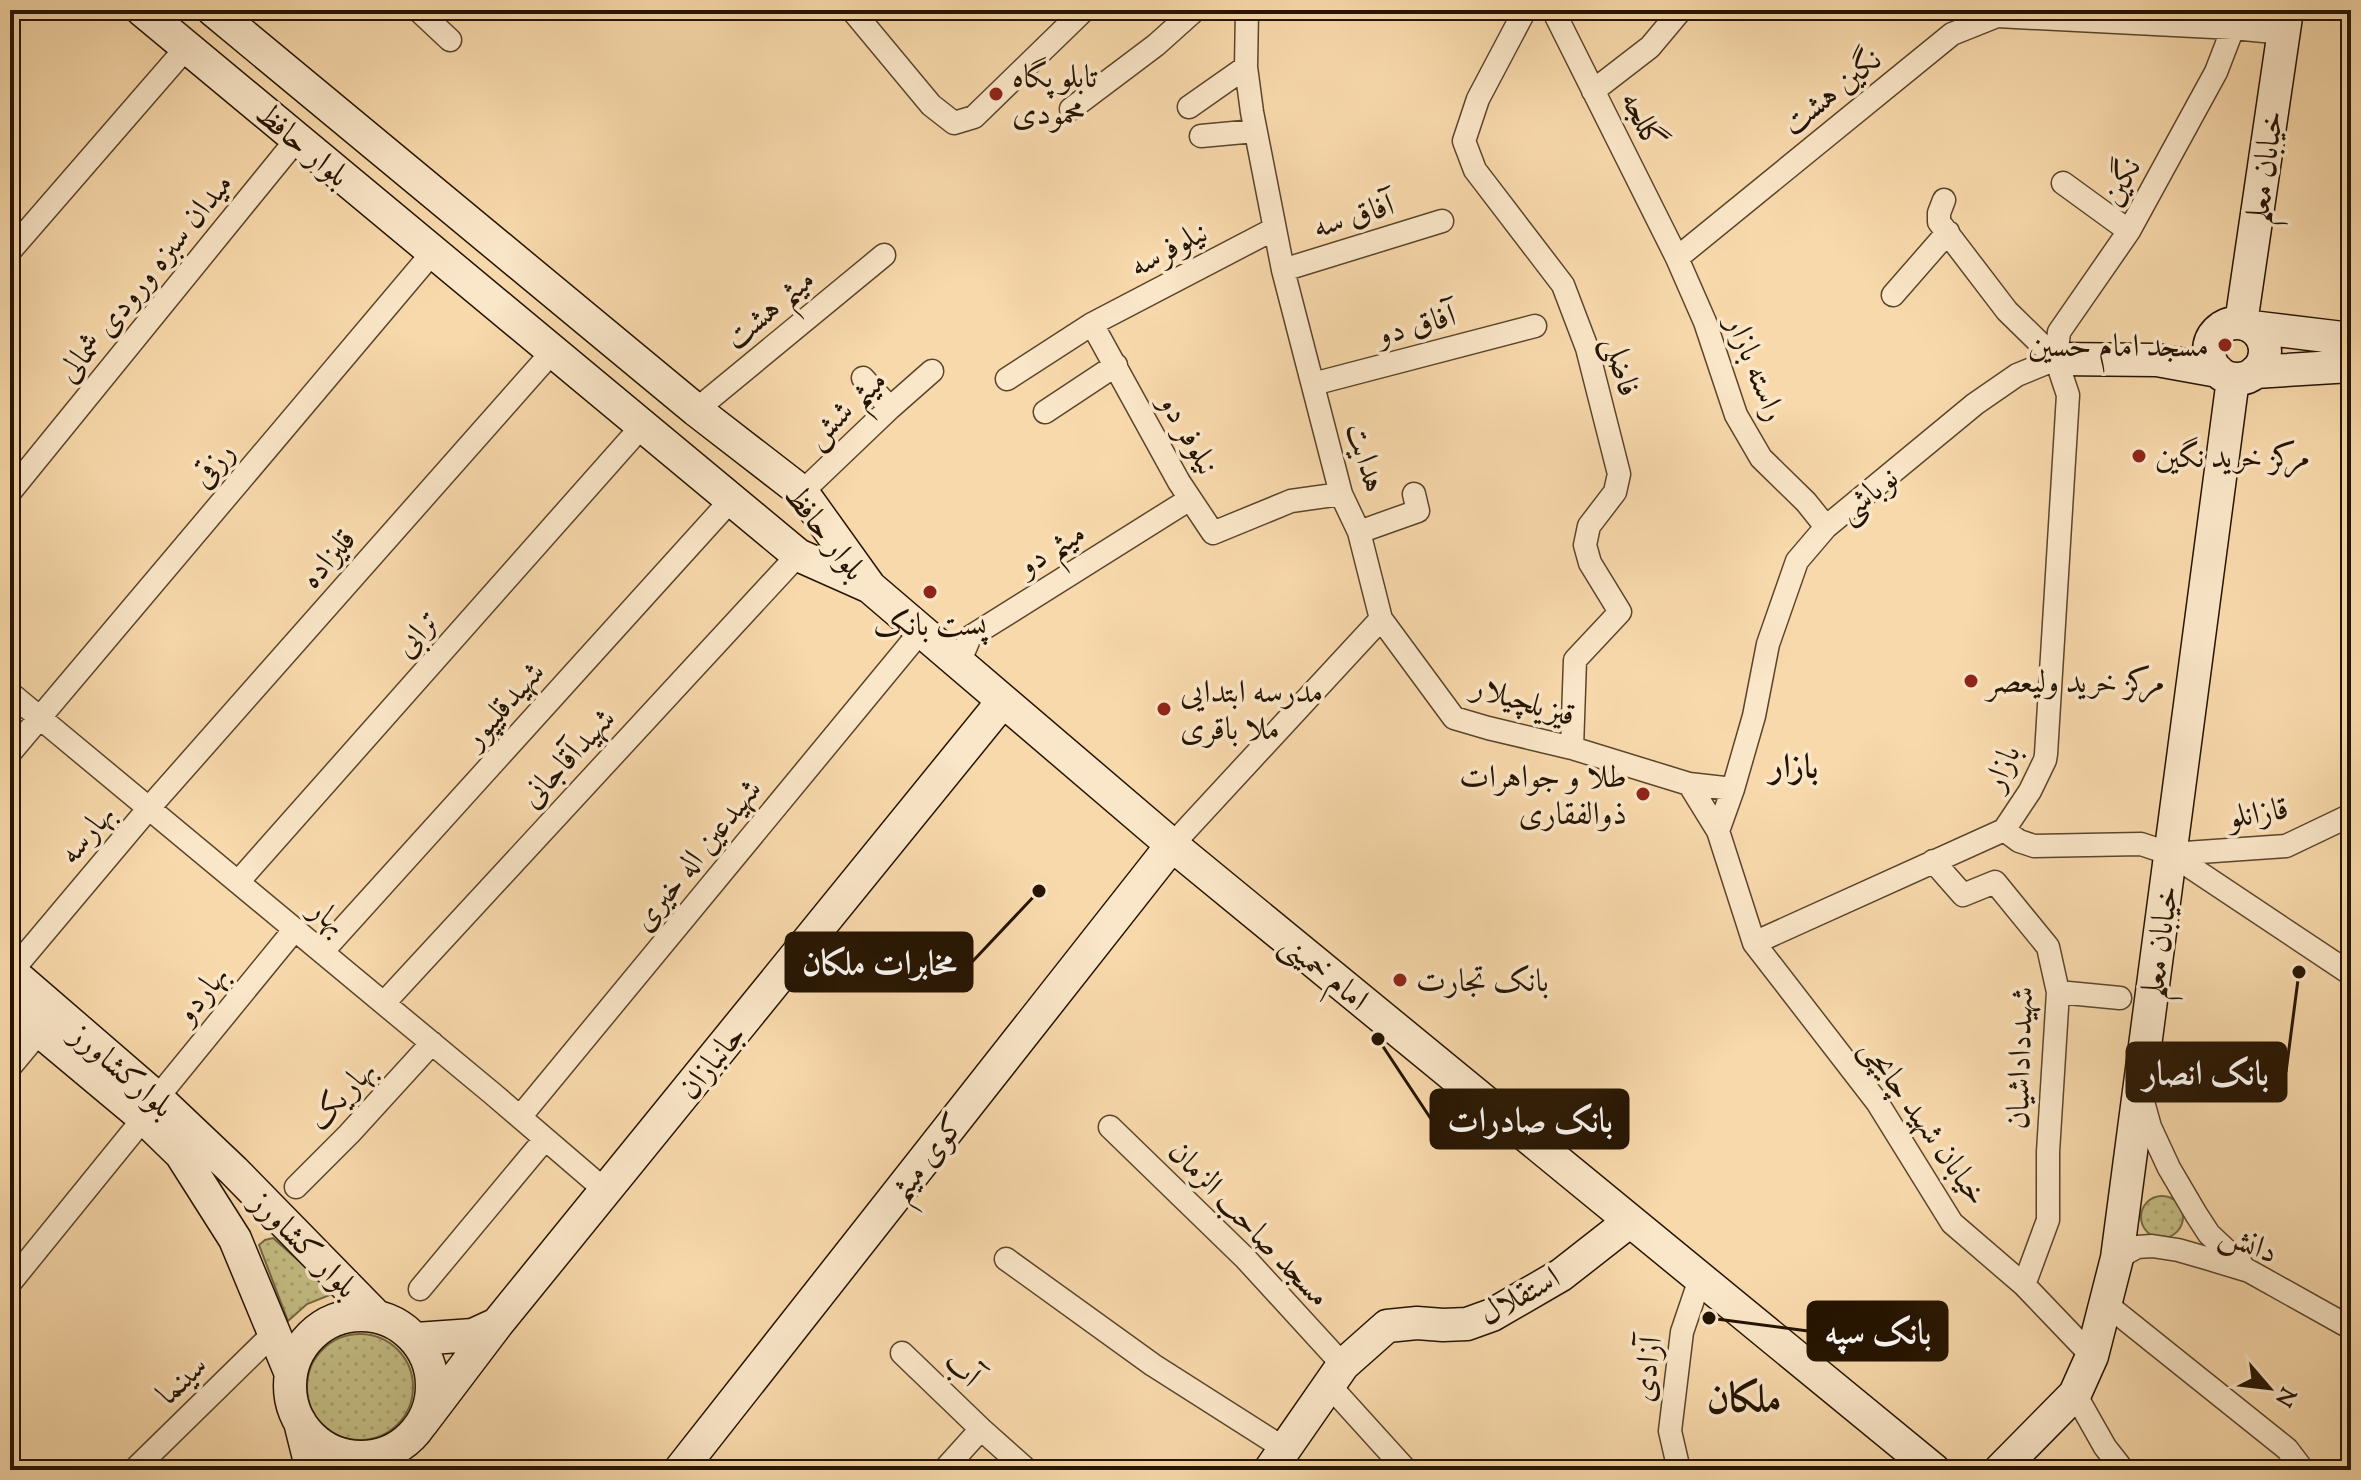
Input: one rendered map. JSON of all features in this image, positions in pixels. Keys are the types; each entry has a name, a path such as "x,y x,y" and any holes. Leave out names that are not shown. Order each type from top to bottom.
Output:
{"main road":[{"name":"بلوار حافظ","path":"142,10 798,555 870,587"},
{"name":"بلوار حافظ","path":"213,10 696,410 802,492 870,587"},
{"name":"خیابان معلم","path":"2236,328 2285,21"},
{"path":"2157,360 2236,328 2351,339"},
{"path":"2236,328 2260,335 2265,346 2262,363 2235,374 2209,356 2210,344 2236,328"},
{"name":"نوباشی","path":"2056,359 2157,360 2235,374 2351,366"},
{"name":"خیابان معلم","path":"2000,1470 2075,1394 2092,1356 2117,1258 2235,374"},
{"name":"امام خمینی","path":"870,587 1172,845 1934,1470"},
{"name":"جانبازان","path":"418,1428 497,1324 1003,701"},
{"name":"کوی میثم","path":"680,1470 1172,845"},
{"name":"بلوارکشاورز","path":"10,972 150,1108 235,1239 291,1374"},
{"name":"بلوارکشاورز","path":"10,1006 234,1171"},
{"name":"بلوار کشاورز","path":"234,1171 376,1316"},
{"name":"استقلال","path":"1278,1459 1336,1375 1387,1326 1467,1324 1492,1315 1561,1275 1630,1221"},
{"path":"312,1470 291,1399 291,1374 298,1353 312,1334 331,1321 353,1315 376,1316 398,1325 416,1339 427,1359 432,1380 431,1403 398,1470"},
{"path":"416,1339 473,1335 497,1324"},
{"path":"300,1422 313,1439 332,1451 354,1457 387,1452 418,1428"}],"street":[{"path":"418,10 450,40"},
{"path":"852,10 931,105 954,123 974,117 1074,14"},
{"path":"1071,109 1156,45 1195,10"},
{"name":"هدایت","path":"1247,10 1246,67 1255,131 1283,270 1341,494 1359,532 1381,619"},
{"name":"فاضلی","path":"1525,10 1478,99 1464,141 1475,170 1563,285 1587,348 1619,474 1615,492 1589,526 1585,545 1590,563 1620,612 1575,660 1572,748"},
{"name":"گللجه","path":"1553,10 1677,258"},
{"path":"1593,91 1650,47 1681,10"},
{"name":"نگین هشت","path":"1677,258 1952,34 1994,13 2233,28 2285,21"},
{"name":"نگین","path":"2056,359 2059,332 2129,231 2216,72 2233,28"},
{"path":"10,251 187,47"},
{"path":"1189,107 1246,67"},
{"path":"1201,136 1255,131"},
{"name":"میدان سبزه ورودی شمالی","path":"10,492 297,139"},
{"path":"2063,183 2129,231"},
{"path":"1944,200 1939,222 2007,311 2056,359"},
{"name":"آفاق سه","path":"1283,270 1442,221"},
{"name":"نیلوفرسه","path":"1007,379 1092,324 1274,229"},
{"path":"1893,295 1948,232"},
{"name":"رزقی","path":"10,753 433,252"},
{"name":"میثم هشت","path":"696,410 884,255"},
{"name":"راسته بازار","path":"1677,258 1705,322 1736,415 1761,458 1806,502 1826,527"},
{"name":"نیلوفر دو","path":"1092,324 1155,440 1213,533 1291,501 1341,494"},
{"name":"آفاق دو","path":"1313,384 1535,326"},
{"name":"قلیزاده","path":"149,808 553,351"},
{"name":"نوباشی","path":"1718,831 1754,716 1768,644 1797,561 1826,527 1975,404 2017,375 2056,359"},
{"name":"بازار","path":"1754,943 2004,830 2030,791 2045,760 2068,395 2056,359"},
{"path":"1045,412 1116,365"},
{"name":"میثم شش","path":"802,492 932,371"},
{"path":"863,378 890,408"},
{"name":"ترابی","path":"238,882 642,426"},
{"path":"1359,532 1418,511 1414,494"},
{"name":"میثم دو","path":"959,663 970,637 1190,499"},
{"name":"شهیدقلیپور","path":"322,952 731,500"},
{"name":"شهیدآقاجانی","path":"384,1003 798,555"},
{"path":"1172,845 1381,619"},
{"name":"قیزیلچیلار","path":"1381,619 1454,718 1572,748 1689,784 1733,789"},
{"name":"شهیدعین اله خیری","path":"520,1117 921,631"},
{"name":"بهار","path":"10,693 606,1191"},
{"path":"1689,784 1718,831 1754,943"},
{"name":"بهارسه","path":"10,972 149,808"},
{"name":"قازانلو","path":"2171,854 2286,846 2351,815"},
{"path":"2004,830 2019,841 2034,846 2141,844 2171,854 2351,974"},
{"name":"شهیدداداشیان","path":"1933,861 1963,895 1995,882 2048,947 2058,992 2048,1152 2048,1220 2024,1285"},
{"name":"بهاردو","path":"10,1283 295,929"},
{"name":"خیابان شهید چایچی","path":"1754,943 1877,1102 1952,1223 2024,1285 2092,1356"},
{"path":"2058,992 2120,998"},
{"path":"10,1067 40,1031"},
{"name":"بهاریک","path":"296,1187 432,1043"},
{"path":"2139,1088 2150,1127 2194,1211 2209,1234 2249,1271"},
{"name":"مسجد صاحب الزمان","path":"1110,1127 1245,1258 1406,1470"},
{"path":"420,1289 545,1139"},
{"path":"2168,1248 2183,1240 2194,1211"},
{"name":"دانش","path":"2117,1258 2137,1247 2152,1246 2249,1271 2351,1328"},
{"path":"1006,1259 1278,1459"},
{"name":"آزادی","path":"1679,1470 1670,1431 1682,1332 1700,1279"},
{"path":"2106,1304 2287,1449 2303,1470"},
{"name":"سینما","path":"134,1470 274,1333"},
{"name":"آب","path":"902,1353 1027,1470"},
{"path":"2075,1394 2105,1447 2123,1470"},
{"name":"آب","path":"944,1470 981,1429"}],"shaded area":[{"path":"2162,1196 2177,1202 2183,1217 2177,1232 2162,1238 2147,1232 2141,1217 2147,1202"},
{"path":"273,1238 335,1293 307,1304 288,1321 259,1245"},
{"path":"360,1334 380,1338 398,1349 409,1367 413,1387 409,1407 398,1425 380,1436 360,1440 340,1436 322,1425 311,1407 307,1387 311,1367 322,1349 340,1338"}],"place":[{"name":"تابلو پگاه محمودی","path":"996,94"},
{"name":"مسجد امام حسین","path":"2225,345"},
{"name":"مرکز خرید نگین","path":"2139,456"},
{"name":"پست بانک","path":"930,592"},
{"name":"مرکز خرید ولیعصر","path":"1971,681"},
{"name":"مدرسه ابتدایی ملا باقری","path":"1164,709"},
{"name":"طلا و جواهرات ذوالفقاری","path":"1643,794"},
{"name":"مخابرات ملکان","path":"1039,891"},
{"name":"بانک انصار","path":"2299,972"},
{"name":"بانک تجارت","path":"1400,980"},
{"name":"بانک صادرات","path":"1378,1039"},
{"name":"بانک سپه","path":"1709,1318"}],"district":[{"name":"بازار","path":"1794,765"},
{"name":"ملکان","path":"1744,1397"}]}
